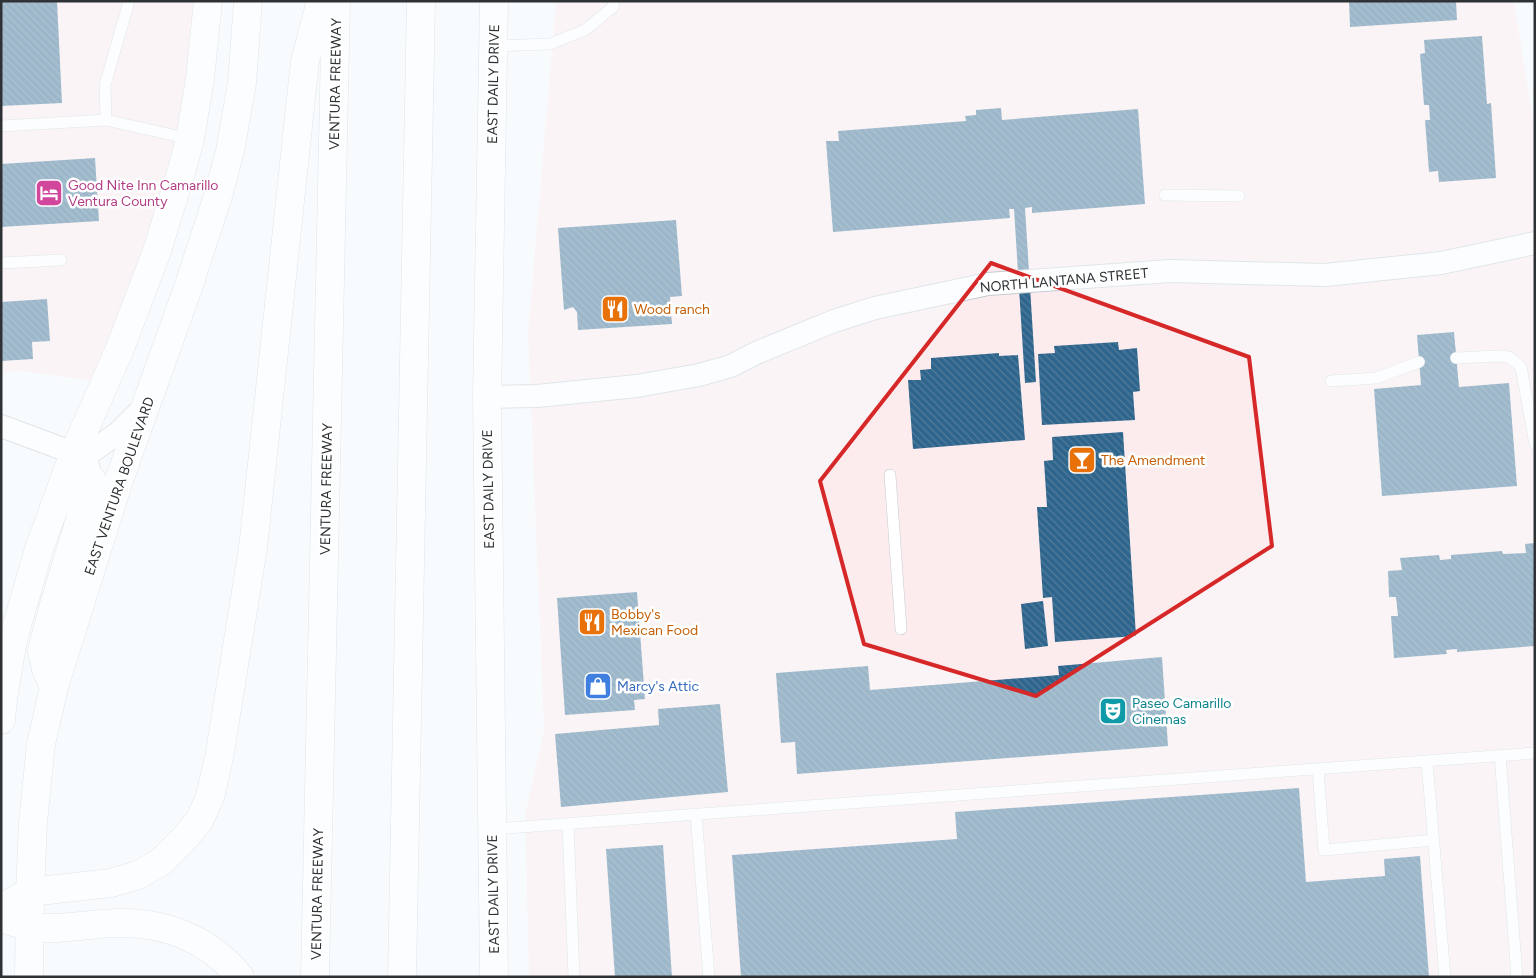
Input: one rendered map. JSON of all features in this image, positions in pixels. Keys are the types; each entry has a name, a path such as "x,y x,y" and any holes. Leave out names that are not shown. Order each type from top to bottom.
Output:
{"main road":[{"path":"1,720 13,639 39,549 74,452 119,351 157,251 190,139 200,80 208,1"},
{"name":"EAST VENTURA BOULEVARD","path":"30,977 30,892 33,822 41,744 54,687 119,480 218,196 230,150 242,83 248,1"},
{"path":"1,908 30,892 111,883 138,875 161,862 183,840 199,821 210,797 219,758 253,548 305,61 321,1"},
{"name":"VENTURA FREEWAY","path":"315,977 336,1"},
{"path":"402,977 421,1"},
{"name":"EAST DAILY DRIVE","path":"494,1 486,396 494,977"},
{"path":"54,687 46,669 42,651 53,608 92,480"},
{"path":"405,824 417,977"},
{"path":"1,918 30,927 68,927 119,923 158,926 175,930 229,962 240,977"}],"street":[{"name":"NORTH LANTANA STREET","path":"486,396 537,396 638,386 699,375 731,366 756,353 866,310 988,284 1170,271 1325,276 1441,263 1535,243"},
{"path":"1,426 74,452 94,450 118,433 147,404"},
{"path":"74,452 88,466 92,480"}],"lane":[{"path":"106,120 105,85 128,1"},
{"path":"493,46 550,44 585,30 613,7 614,1"},
{"path":"1,126 106,120 190,139"},
{"path":"1165,195 1239,196"},
{"path":"1,263 61,260"},
{"path":"1456,358 1509,357 1521,367 1535,444"},
{"path":"1331,381 1376,378 1419,362"},
{"path":"890,475 901,630"},
{"path":"493,829 1535,753"},
{"path":"1500,756 1517,977"},
{"path":"1427,761 1445,977"},
{"path":"1318,769 1324,850 1434,840"},
{"path":"696,814 709,977"},
{"path":"568,824 574,977"}],"highlighted area":[{"path":"991,263 1249,357 1272,546 1036,696 864,644 820,481"}],"shaded area":[{"path":"1,1 199,1 198,24 160,214 94,381 20,371 1,372"},
{"path":"556,1 1514,1 1535,133 1535,977 529,977 525,815 544,730 528,333"}],"building":[{"path":"1,1 57,1 62,103 1,106"},
{"path":"1349,1 1456,1 1457,20 1350,27"},
{"path":"1482,36 1487,104 1491,103 1496,178 1439,182 1438,171 1429,172 1425,120 1430,120 1429,105 1424,105 1420,54 1425,53 1424,40"},
{"path":"1001,108 1002,120 1138,109 1145,204 1032,213 1032,207 1025,208 1036,382 1025,383 1014,209 1009,209 1010,218 833,232 826,141 839,141 838,131 966,121 965,116 976,115 976,110"},
{"name":"Good Nite Inn Camarillo Ventura County","path":"95,158 99,221 1,227 1,164"},
{"path":"676,220 682,296 670,297 672,324 578,330 577,312 573,307 564,310 558,228"},
{"path":"47,299 50,341 32,342 33,359 1,361 1,302"},
{"path":"1454,332 1459,387 1509,383 1517,486 1382,496 1374,389 1421,385 1417,335"},
{"path":"1118,342 1119,350 1137,348 1140,391 1133,392 1135,420 1042,425 1038,354 1055,353 1054,346"},
{"path":"999,353 999,356 1018,355 1025,440 913,449 908,380 921,380 920,370 931,369 931,358"},
{"path":"1123,432 1136,636 1055,642 1052,597 1043,598 1037,507 1047,507 1044,461 1053,460 1052,437"},
{"path":"1535,543 1535,646 1457,652 1457,649 1446,650 1447,654 1394,658 1391,616 1398,616 1396,597 1389,597 1388,571 1402,570 1400,558 1439,555 1440,560 1451,559 1451,555 1502,551 1503,554 1526,553 1525,544"},
{"path":"637,592 645,699 634,700 635,710 565,715 557,598"},
{"path":"1043,601 1048,646 1025,649 1021,604"},
{"path":"1162,657 1168,746 797,774 795,742 781,743 776,673 868,666 870,690 1059,675 1058,666"},
{"path":"720,704 728,792 561,807 555,734 659,725 658,709"},
{"path":"1299,788 1306,882 1385,876 1384,859 1420,856 1429,977 741,977 732,855 957,839 955,812"},
{"path":"663,845 672,977 615,977 606,849"}],"place":[{"name":"Good Nite Inn Camarillo Ventura County","path":"49,193"},
{"name":"Wood ranch","path":"615,309"},
{"name":"The Amendment","path":"1082,460"},
{"name":"Bobby's Mexican Food","path":"592,622"},
{"name":"Marcy's Attic","path":"598,686"},
{"name":"Paseo Camarillo Cinemas","path":"1113,711"}]}
